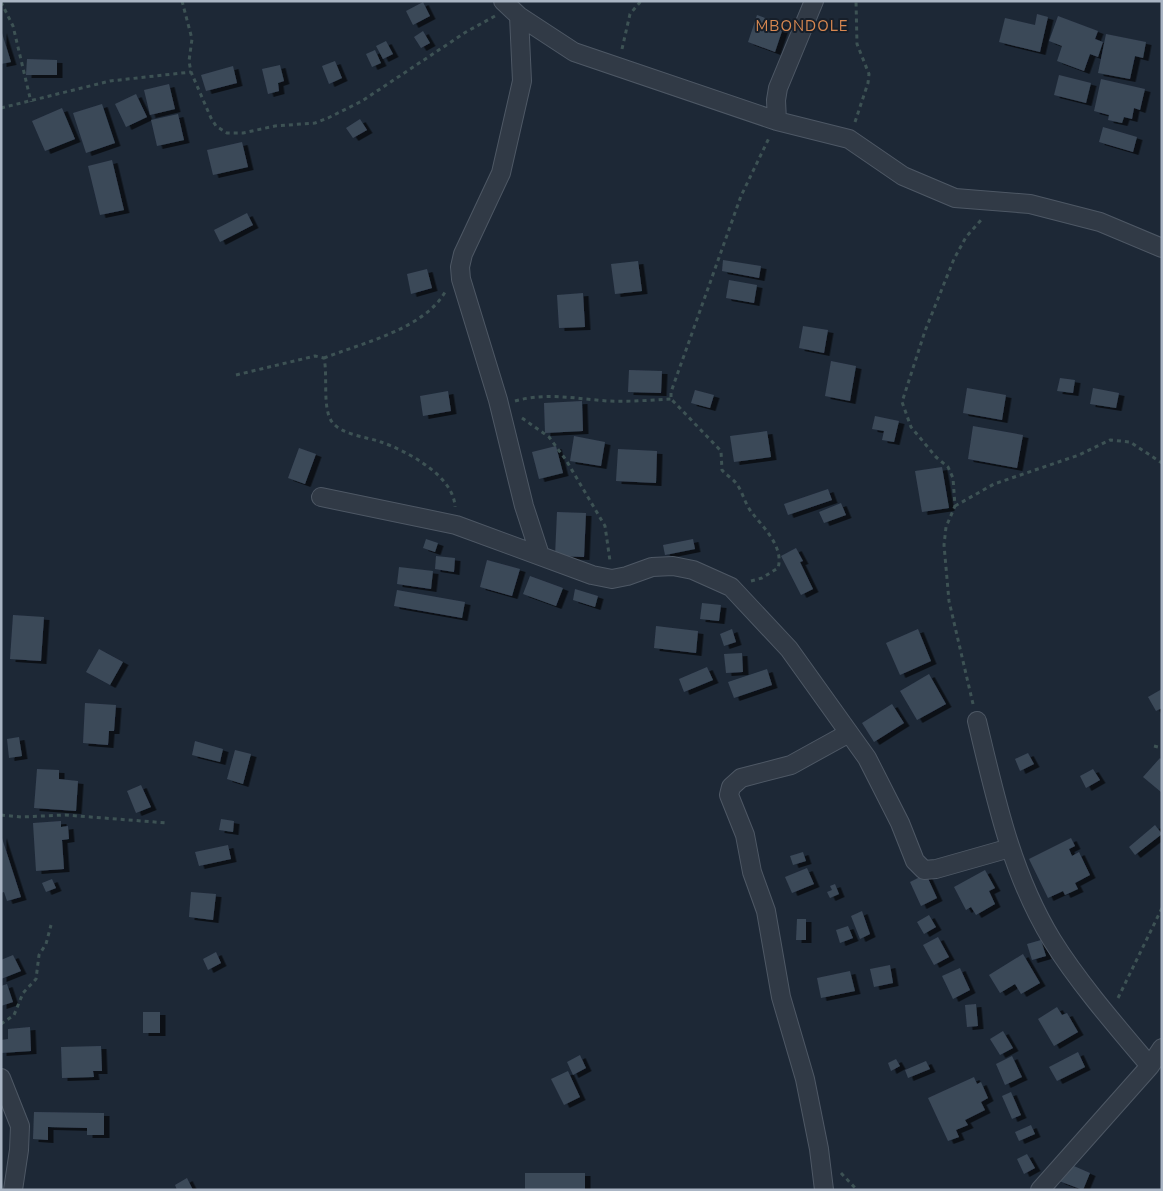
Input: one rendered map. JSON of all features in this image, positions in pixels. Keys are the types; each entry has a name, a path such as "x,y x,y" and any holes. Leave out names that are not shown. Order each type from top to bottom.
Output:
{"street":[{"path":"777,121 776,100 778,88 814,1"},
{"path":"511,8 574,52 777,121 849,139 903,176 955,198 1030,204 1100,222 1162,248"},
{"path":"511,8 522,81 501,173 463,254 460,267 461,279 501,402 524,506 540,555"},
{"path":"321,497 456,525 592,575 612,579 652,567 673,566 693,570 731,587 789,648 867,758 882,785 915,861 924,870 936,869 1010,848"},
{"path":"977,722 1010,848 1030,898 1052,940 1109,1017 1150,1066"},
{"path":"824,1190 819,1149 805,1079 781,997 766,912 752,872 745,835 729,795 731,787 741,778 790,764 849,733"},
{"path":"1040,1190 1150,1066 1162,1048"},
{"path":"1,1078 20,1126 19,1150 13,1190"}],"path":[{"path":"182,1 192,40 188,62 191,72 211,118 216,126 227,133 243,133 276,126 315,123 362,101 466,32 511,8"},
{"path":"618,67 630,14 641,1"},
{"path":"849,139 868,83 869,74 858,44 856,1"},
{"path":"1,2 13,26 31,102"},
{"path":"1,108 110,81 191,72"},
{"path":"731,587 773,573 778,568 780,561 769,533 752,513 738,484 722,470 721,451 671,399 671,392 741,196 777,121"},
{"path":"977,722 949,601 944,545 946,527 955,506 951,472 911,427 902,402 925,331 954,259 966,237 998,202"},
{"path":"236,375 315,356 324,358 408,325 420,318 441,299 446,287"},
{"path":"324,358 328,410 332,422 342,430 406,452 422,463 442,480 450,491 455,502 456,525"},
{"path":"501,402 530,397 570,396 609,401 671,399"},
{"path":"501,402 550,438 566,460 605,526 612,579"},
{"path":"955,506 994,484 1079,455 1110,440 1130,442 1162,463"},
{"path":"1154,746 1162,748"},
{"path":"1,815 22,817 65,815 167,823"},
{"path":"1109,1017 1162,908"},
{"path":"1,1024 14,1015 23,993 36,980 39,955 46,944 51,924"}],"building":[{"path":"423,2 430,16 413,25 406,11"},
{"path":"1037,14 1048,17 1040,52 999,42 1005,18 1035,25"},
{"path":"757,15 784,25 775,52 748,42"},
{"path":"1058,16 1098,31 1095,39 1103,42 1098,57 1090,54 1084,71 1057,61 1062,46 1049,41"},
{"path":"1,30 11,62 1,64"},
{"path":"423,31 430,43 421,48 414,37"},
{"path":"1106,34 1146,42 1143,58 1135,56 1130,79 1098,73"},
{"path":"386,41 393,54 383,59 376,46"},
{"path":"375,50 381,63 372,67 366,54"},
{"path":"27,59 57,60 57,75 26,75"},
{"path":"335,61 342,78 329,84 322,66"},
{"path":"280,65 284,81 278,83 279,91 268,94 262,69"},
{"path":"233,66 237,83 206,91 201,75"},
{"path":"1059,75 1091,83 1086,103 1054,95"},
{"path":"1101,79 1145,89 1140,110 1134,108 1132,119 1124,117 1122,123 1108,120 1109,115 1094,111"},
{"path":"169,84 175,109 150,115 144,90"},
{"path":"136,94 147,117 126,127 115,104"},
{"path":"102,104 115,143 86,153 73,113"},
{"path":"62,108 75,139 45,151 32,121"},
{"path":"178,114 184,140 157,146 151,120"},
{"path":"360,119 367,130 353,138 346,128"},
{"path":"1103,127 1137,137 1133,152 1099,142"},
{"path":"242,142 248,167 213,175 207,150"},
{"path":"112,160 124,210 100,215 88,166"},
{"path":"247,213 253,225 220,242 214,230"},
{"path":"723,260 761,266 759,278 722,271"},
{"path":"638,261 642,291 615,294 611,264"},
{"path":"427,269 432,288 411,294 407,274"},
{"path":"729,280 757,285 754,303 726,298"},
{"path":"583,293 585,327 559,328 557,295"},
{"path":"803,326 828,330 824,353 799,348"},
{"path":"831,361 856,366 850,401 825,396"},
{"path":"629,370 662,371 661,393 628,392"},
{"path":"1060,378 1075,380 1073,393 1057,391"},
{"path":"967,388 1006,395 1002,420 963,413"},
{"path":"1093,388 1119,393 1116,408 1090,404"},
{"path":"695,390 714,395 710,408 691,403"},
{"path":"448,391 451,411 423,416 420,396"},
{"path":"582,401 583,431 545,433 544,403"},
{"path":"875,416 899,421 894,442 882,440 884,431 872,429"},
{"path":"973,426 1023,435 1017,468 968,459"},
{"path":"767,431 771,457 734,462 730,436"},
{"path":"574,436 605,442 601,466 570,461"},
{"path":"556,446 563,473 539,479 532,452"},
{"path":"299,448 316,454 305,484 288,478"},
{"path":"618,449 657,451 656,483 616,481"},
{"path":"942,467 949,508 922,512 915,471"},
{"path":"828,489 832,500 788,515 784,504"},
{"path":"841,503 846,515 824,523 819,512"},
{"path":"557,512 586,513 584,557 555,556"},
{"path":"426,539 438,543 435,552 423,548"},
{"path":"693,539 695,549 665,555 663,545"},
{"path":"796,548 803,561 800,562 813,589 801,595 781,556"},
{"path":"436,556 455,558 454,572 435,569"},
{"path":"487,560 520,569 512,596 480,587"},
{"path":"399,567 433,571 431,589 397,584"},
{"path":"530,576 563,588 556,606 523,594"},
{"path":"575,589 598,596 595,607 573,600"},
{"path":"397,590 465,602 462,618 394,606"},
{"path":"702,603 721,605 719,621 700,619"},
{"path":"13,615 44,617 41,661 10,659"},
{"path":"656,626 698,631 696,653 654,648"},
{"path":"732,629 736,642 724,646 720,634"},
{"path":"918,629 931,661 900,675 886,643"},
{"path":"99,649 123,662 110,685 86,672"},
{"path":"742,653 743,672 726,673 724,654"},
{"path":"707,667 713,680 684,692 679,679"},
{"path":"767,669 772,685 734,698 728,682"},
{"path":"929,674 946,704 917,720 900,691"},
{"path":"1162,689 1162,708 1156,711 1148,697"},
{"path":"85,703 116,705 114,731 109,731 108,745 83,743"},
{"path":"892,704 904,723 874,742 862,723"},
{"path":"19,737 22,756 9,758 7,739"},
{"path":"195,741 223,749 220,762 192,755"},
{"path":"235,750 251,754 243,784 227,779"},
{"path":"1028,753 1034,764 1020,771 1015,759"},
{"path":"1160,758 1162,760 1161,792 1143,777"},
{"path":"37,769 59,770 59,779 78,781 76,811 34,808"},
{"path":"1093,769 1100,780 1086,788 1080,776"},
{"path":"141,785 151,807 136,813 127,791"},
{"path":"221,819 234,821 233,832 219,830"},
{"path":"61,821 61,827 68,826 69,839 62,840 64,869 36,871 33,823"},
{"path":"1155,825 1162,834 1135,855 1129,847"},
{"path":"1,835 21,897 7,901 4,892 1,893"},
{"path":"1071,838 1075,846 1069,849 1072,856 1079,852 1090,875 1075,883 1078,889 1065,895 1063,891 1048,898 1029,859"},
{"path":"228,845 231,859 199,866 195,852"},
{"path":"803,852 806,861 793,865 790,856"},
{"path":"807,868 814,884 792,893 785,877"},
{"path":"985,870 995,888 989,891 995,904 976,915 971,907 966,910 954,887"},
{"path":"926,874 937,898 921,906 910,882"},
{"path":"52,879 56,888 46,892 42,883"},
{"path":"835,884 839,894 830,898 827,892 832,890 830,886"},
{"path":"191,892 216,894 213,920 189,917"},
{"path":"862,911 870,934 860,939 851,916"},
{"path":"929,915 936,927 924,934 917,922"},
{"path":"797,919 806,919 806,940 796,940"},
{"path":"848,926 853,938 840,943 836,930"},
{"path":"938,937 949,957 934,965 923,945"},
{"path":"1041,940 1046,956 1032,960 1027,944"},
{"path":"216,952 221,963 208,970 203,959"},
{"path":"1023,954 1040,983 1021,994 1015,984 1000,993 989,975"},
{"path":"13,955 21,971 1,979 1,960"},
{"path":"890,965 893,983 874,987 870,969"},
{"path":"960,968 970,990 953,999 942,976"},
{"path":"850,971 855,991 821,998 817,978"},
{"path":"7,984 13,1002 1,1006 1,986"},
{"path":"976,1004 978,1026 967,1027 965,1005"},
{"path":"1057,1007 1062,1015 1067,1013 1078,1032 1054,1046 1038,1019"},
{"path":"143,1012 160,1012 160,1033 143,1033"},
{"path":"30,1027 31,1051 1,1053 1,1040 8,1039 8,1029"},
{"path":"1003,1031 1013,1048 1000,1055 990,1039"},
{"path":"101,1046 102,1071 93,1071 94,1077 62,1078 61,1047"},
{"path":"1078,1052 1085,1067 1057,1081 1049,1067"},
{"path":"580,1055 586,1068 573,1075 567,1062"},
{"path":"1012,1056 1022,1077 1005,1085 996,1064"},
{"path":"896,1059 900,1066 891,1071 888,1063"},
{"path":"926,1061 930,1069 908,1078 905,1070"},
{"path":"568,1071 580,1097 564,1105 551,1079"},
{"path":"974,1077 977,1084 981,1082 988,1098 981,1102 985,1110 965,1120 968,1125 956,1130 959,1137 948,1141 928,1098"},
{"path":"1011,1092 1021,1115 1012,1119 1002,1096"},
{"path":"34,1112 104,1113 104,1135 87,1135 87,1128 48,1127 48,1140 33,1139"},
{"path":"1031,1125 1035,1134 1019,1141 1015,1132"},
{"path":"1027,1154 1035,1168 1024,1174 1017,1159"},
{"path":"1067,1163 1090,1173 1083,1190 1059,1181"},
{"path":"525,1173 585,1173 585,1190 525,1190"},
{"path":"187,1178 193,1190 177,1190 175,1185"}],"district":[{"name":"MBONDOLE","path":"802,26"}]}
